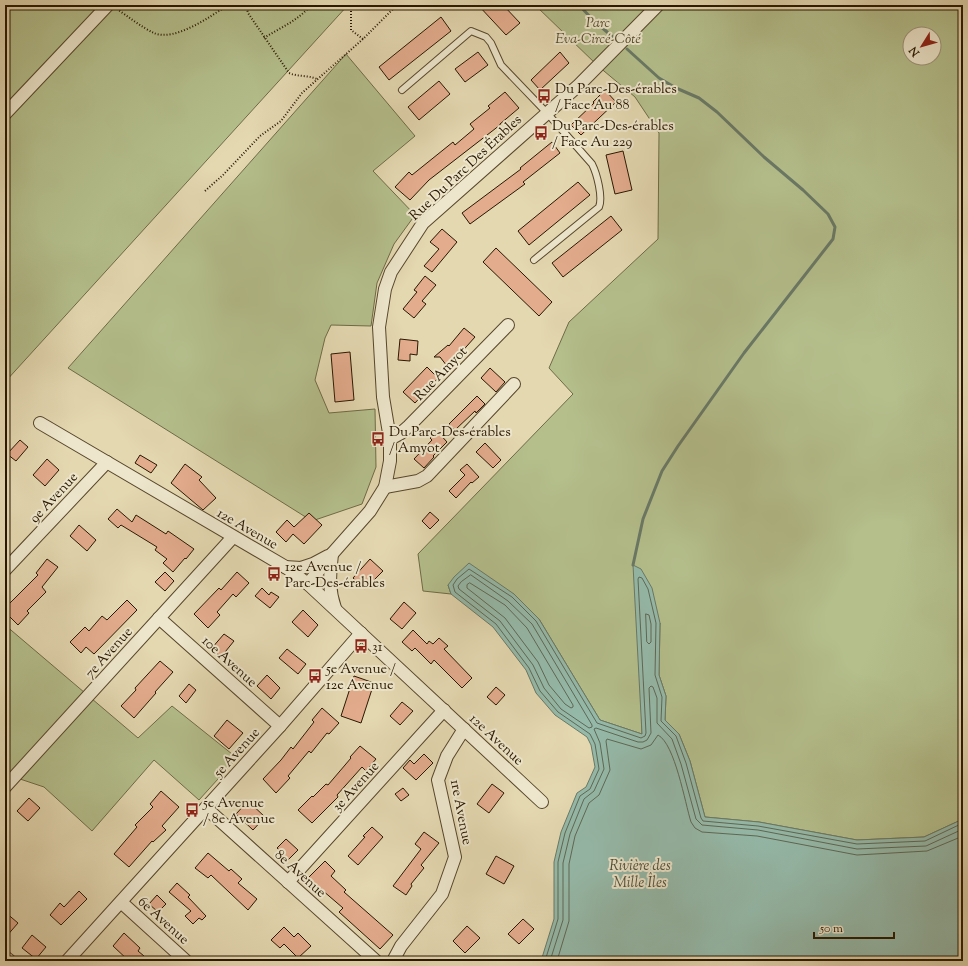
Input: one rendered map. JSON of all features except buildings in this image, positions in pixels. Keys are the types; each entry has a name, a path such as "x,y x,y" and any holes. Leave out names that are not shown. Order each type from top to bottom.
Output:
{"street":[{"name":"Rue Du Parc Des Érables","path":"308,584 370,511 385,487 390,461 390,439 383,397 379,327 385,289 391,272 423,223 579,85 658,5"},
{"path":"5,114 112,7"},
{"name":"Rue Amyot","path":"390,439 402,433 508,325"},
{"path":"385,487 418,481 427,476 514,384"},
{"name":"12e Avenue","path":"40,423 284,566 308,584 542,802"},
{"name":"9e Avenue","path":"5,570 107,462"},
{"name":"7e Avenue","path":"5,787 233,537"},
{"path":"284,566 301,568 313,564 332,554"},
{"path":"332,554 329,582 331,597 335,608"},
{"name":"10e Avenue","path":"159,618 280,726"},
{"name":"5e Avenue","path":"67,961 280,726 361,633"},
{"name":"3e Avenue","path":"288,882 444,710"},
{"name":"1re Avenue","path":"393,961 401,946 442,894 455,856 438,780 447,756 464,729"},
{"name":"8e Avenue","path":"206,808 376,961"},
{"name":"6e Avenue","path":"121,902 186,961"},
{"path":"5,957 10,961"}],"lane":[{"path":"402,90 471,31 486,37 501,65 547,113 592,164 596,173 601,202 599,207 534,260"}],"path":[{"path":"112,7 155,33 168,35 197,24 228,5"},
{"path":"224,8 234,5 246,6 248,13 264,38 289,73 294,75 311,76 317,79"},
{"path":"264,38 292,22 305,12 311,5"},
{"path":"351,5 351,30 363,39"},
{"path":"205,192 260,136 282,121 302,93 363,39 396,5"}],"green space":[{"path":"5,5 348,5 5,382"},
{"name":"Parc Eva-Circé-Côté","path":"535,5 963,5 963,819 924,837 857,840 759,822 705,817 690,761 679,734 665,720 666,696 659,675 660,623 641,695 642,734 600,720 539,619 514,594 448,585 451,594 423,591 418,554 573,394 549,368 569,322 658,239 659,133 635,97 598,66"},
{"path":"346,54 415,136 373,171 415,215 394,244 377,283 371,326 331,325 325,338 315,380 329,413 375,409 376,467 362,504 312,521 68,368"},
{"path":"5,625 138,738 172,706 237,758 199,800 154,760 92,831 44,787 5,774"}],"water":[{"name":"Rivière des Mille Îles","path":"469,563 514,594 539,619 600,720 642,734 633,565 641,569 652,588 660,623 659,675 666,696 665,720 679,734 690,761 705,817 759,822 857,840 924,837 963,819 963,961 541,961 554,919 554,862 561,832 577,793 586,787 595,767 591,745 587,737 555,715 536,693 526,670 493,627 451,594 448,585"}],"waterway":[{"path":"579,5 592,19 614,38"},
{"path":"627,49 659,78 676,88 699,98 717,112 764,157 803,190 828,214 835,227 833,239 744,353 662,471 643,519 633,565"}],"place":[{"name":"Du Parc-Des-érables / Face Au 88","path":"544,96"},
{"name":"Du Parc-Des-érables / Face Au 229","path":"541,133"},
{"name":"Du Parc-Des-érables / Amyot","path":"378,439"},
{"name":"12e Avenue / Parc-Des-érables","path":"274,574"},
{"name":"31","path":"361,646"},
{"name":"5e Avenue / 12e Avenue","path":"315,676"},
{"name":"5e Avenue / 8e Avenue","path":"192,810"}]}
